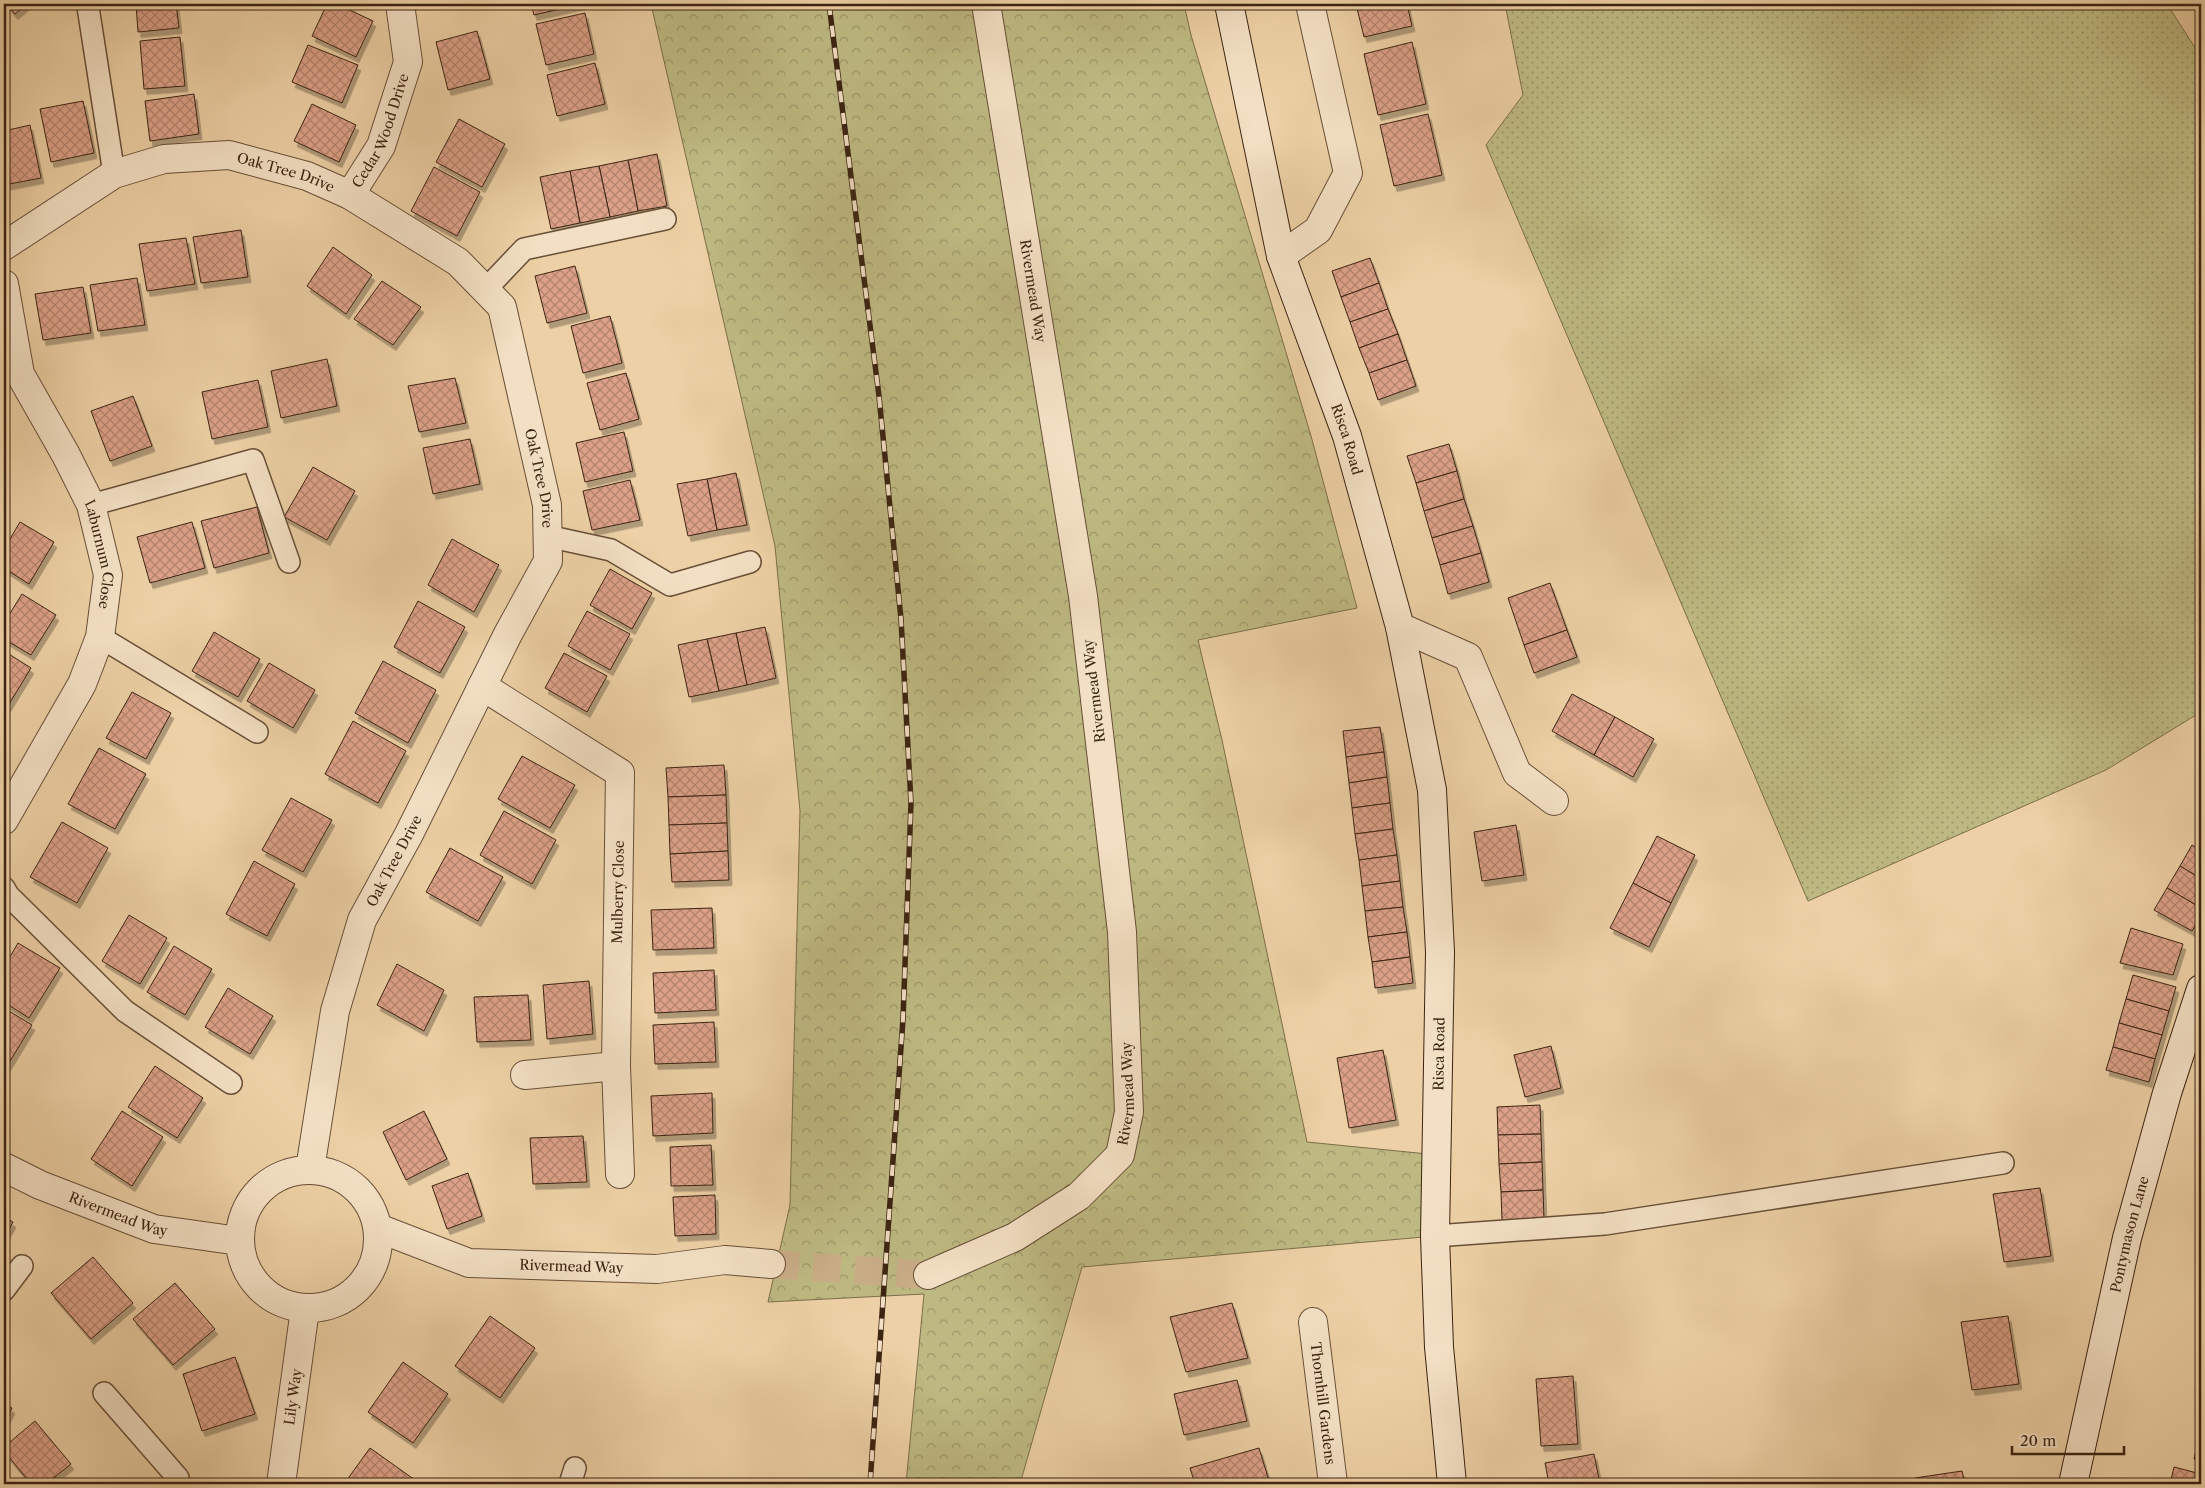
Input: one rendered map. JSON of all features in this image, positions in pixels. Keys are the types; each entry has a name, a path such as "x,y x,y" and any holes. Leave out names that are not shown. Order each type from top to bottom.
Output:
{"street":[{"name":"Cedar Wood Drive","path":"350,195 381,146 408,62 400,4"},
{"name":"Rivermead Way","path":"928,1275 1015,1237 1079,1196 1120,1155 1129,1112 1122,932 1083,596 986,4"},
{"name":"Risca Road","path":"1229,4 1281,256 1347,436 1400,627 1432,799 1440,952 1436,1236 1439,1347 1452,1484"},
{"path":"1281,256 1318,230 1348,173 1310,4"},
{"name":"Oak Tree Drive","path":"4,246 114,174 164,159 229,155 307,176 350,195 458,262 502,307 547,505 548,561 482,686 409,834 362,920 335,1011 310,1169"},
{"name":"Laburnum Close","path":"4,284 20,374 66,455 91,505 108,575 100,638 82,684 4,820"},
{"path":"1400,627 1468,657 1517,773 1554,802"},
{"name":"Mulberry Close","path":"482,686 620,773 616,1066 620,1174"},
{"name":"Pontymason Lane","path":"2073,1484 2127,1238 2167,1093 2201,989"},
{"path":"525,1076 616,1066"},
{"name":"Rivermead Way","path":"4,1167 40,1185 154,1229 239,1240"},
{"path":"310,1169 343,1178 360,1192 373,1212 378,1228 376,1257 369,1275 347,1298 314,1309 305,1309 283,1304 262,1292 253,1282 242,1260 239,1240 242,1217 251,1199 269,1182 288,1172 310,1169"},
{"name":"Rivermead Way","path":"378,1228 469,1263 657,1269 725,1260 771,1264"},
{"name":"Lily Way","path":"281,1484 305,1309"},
{"name":"Thornhill Gardens","path":"1313,1322 1333,1484"}],"lane":[{"path":"88,7 114,174"},
{"path":"485,290 524,249 665,220"},
{"path":"91,505 252,460 289,562"},
{"path":"547,536 611,550 670,585 750,562"},
{"path":"100,638 257,732"},
{"path":"4,888 125,1011 231,1082"},
{"path":"1436,1236 1605,1224 2003,1163"},
{"path":"4,1290 22,1266"},
{"path":"104,1393 178,1478 178,1484"}],"green space":[{"path":"651,4 1184,4 1191,35 1311,436 1357,608 1198,640 1222,740 1307,1142 1438,1155 1435,1236 1082,1267 1020,1484 906,1484 924,1294 768,1302 790,1205 800,811 775,546"},
{"path":"1505,4 2167,4 2201,57 2201,712 2106,770 1808,901 1486,145 1523,95"}],"building":[{"path":"6,4 27,4 15,14"},
{"path":"136,4 176,4 179,28 138,32"},
{"path":"327,4 337,4 373,21 356,57 312,36"},
{"path":"531,4 582,4 534,15"},
{"path":"1356,4 1407,4 1412,26 1364,37"},
{"path":"585,13 594,54 546,65 536,24"},
{"path":"477,31 490,79 448,90 436,42"},
{"path":"180,37 185,86 144,89 140,41"},
{"path":"1412,42 1426,104 1378,115 1364,54"},
{"path":"308,45 358,65 342,103 292,82"},
{"path":"595,63 605,104 557,116 547,75"},
{"path":"194,94 199,134 150,141 145,101"},
{"path":"83,101 94,153 51,162 40,109"},
{"path":"312,104 356,125 339,162 294,141"},
{"path":"1428,114 1442,175 1394,186 1380,125"},
{"path":"459,119 505,144 482,187 436,162"},
{"path":"30,125 41,178 4,185 4,131"},
{"path":"657,154 667,206 638,211 628,160"},
{"path":"628,160 638,211 610,217 599,166"},
{"path":"599,166 610,217 580,223 570,171"},
{"path":"434,167 480,192 457,236 411,211"},
{"path":"570,171 580,223 551,229 540,177"},
{"path":"241,230 248,277 201,283 193,237"},
{"path":"186,238 195,284 147,291 139,244"},
{"path":"333,247 372,275 346,314 307,286"},
{"path":"1370,258 1379,283 1341,297 1332,271"},
{"path":"575,266 587,313 547,323 535,276"},
{"path":"137,278 145,325 98,331 90,285"},
{"path":"382,281 421,307 393,345 354,319"},
{"path":"1379,283 1388,309 1350,322 1341,297"},
{"path":"83,287 91,333 43,340 35,294"},
{"path":"1388,309 1398,334 1359,348 1350,322"},
{"path":"610,316 622,363 583,373 571,326"},
{"path":"1398,334 1407,360 1369,373 1359,348"},
{"path":"327,359 337,406 281,418 271,371"},
{"path":"1407,360 1416,386 1378,400 1369,373"},
{"path":"626,373 639,419 600,430 587,383"},
{"path":"455,378 466,423 419,432 408,386"},
{"path":"258,380 268,427 212,439 202,392"},
{"path":"133,396 152,446 110,461 91,411"},
{"path":"624,432 633,471 585,482 576,443"},
{"path":"470,439 480,484 433,494 423,448"},
{"path":"1449,444 1457,471 1416,483 1407,456"},
{"path":"313,467 355,491 327,540 284,517"},
{"path":"1457,471 1464,499 1424,511 1416,483"},
{"path":"736,473 747,525 717,530 707,479"},
{"path":"707,479 717,530 688,536 677,484"},
{"path":"630,480 640,520 592,530 583,491"},
{"path":"1464,499 1473,526 1432,538 1424,511"},
{"path":"257,507 269,553 214,568 201,521"},
{"path":"20,522 54,542 29,584 4,568 4,549"},
{"path":"192,522 205,568 150,583 137,537"},
{"path":"1473,526 1481,553 1440,565 1432,538"},
{"path":"452,539 499,565 474,612 428,585"},
{"path":"1481,553 1489,582 1448,594 1440,565"},
{"path":"610,569 652,593 632,629 590,605"},
{"path":"1550,583 1567,630 1524,645 1508,598"},
{"path":"22,594 56,615 31,655 4,639 4,623"},
{"path":"418,601 465,627 440,673 394,647"},
{"path":"587,611 630,634 610,670 568,646"},
{"path":"765,627 776,678 747,685 736,633"},
{"path":"1567,630 1577,657 1534,673 1524,645"},
{"path":"214,632 260,659 238,697 192,671"},
{"path":"736,633 747,685 719,691 707,639"},
{"path":"707,639 719,691 689,697 678,645"},
{"path":"4,651 31,668 6,709 4,707"},
{"path":"564,653 607,676 587,712 545,688"},
{"path":"383,661 436,690 408,743 355,713"},
{"path":"269,663 315,690 293,728 247,701"},
{"path":"132,692 171,713 146,759 106,738"},
{"path":"1572,694 1615,717 1594,755 1552,731"},
{"path":"1615,717 1654,739 1633,777 1594,755"},
{"path":"353,721 406,751 378,803 325,774"},
{"path":"1380,727 1384,752 1346,757 1343,731"},
{"path":"99,748 146,774 115,829 68,804"},
{"path":"1384,752 1387,777 1349,783 1346,757"},
{"path":"522,756 575,785 550,828 498,799"},
{"path":"724,765 726,795 668,797 666,768"},
{"path":"1387,777 1390,803 1352,808 1349,783"},
{"path":"726,795 727,823 669,825 668,797"},
{"path":"291,798 332,820 303,872 262,850"},
{"path":"1390,803 1393,829 1355,834 1352,808"},
{"path":"504,811 556,840 532,884 480,855"},
{"path":"62,822 108,848 77,903 30,877"},
{"path":"727,823 728,851 670,854 669,825"},
{"path":"1516,825 1524,875 1482,881 1474,832"},
{"path":"1393,829 1397,855 1359,860 1355,834"},
{"path":"1657,836 1695,855 1671,903 1633,883"},
{"path":"2192,845 2201,850 2201,879 2180,866"},
{"path":"450,848 503,877 478,921 426,892"},
{"path":"728,851 729,880 672,882 670,854"},
{"path":"1397,855 1400,881 1362,886 1359,860"},
{"path":"254,861 295,884 267,936 226,914"},
{"path":"2180,866 2201,879 2201,908 2167,888"},
{"path":"1400,881 1403,907 1365,911 1362,886"},
{"path":"1633,883 1671,903 1649,947 1610,928"},
{"path":"2167,888 2201,908 2201,916 2192,931 2154,910"},
{"path":"1403,907 1407,932 1368,937 1365,911"},
{"path":"712,908 714,948 653,950 651,910"},
{"path":"129,915 167,938 140,984 102,961"},
{"path":"2131,928 2183,944 2173,975 2120,963"},
{"path":"1407,932 1410,957 1372,962 1368,937"},
{"path":"18,943 60,968 29,1018 4,1002 4,967"},
{"path":"174,946 212,969 185,1015 147,992"},
{"path":"1410,957 1413,983 1375,988 1372,962"},
{"path":"397,964 444,990 424,1031 377,1005"},
{"path":"714,970 716,1010 655,1013 653,973"},
{"path":"2133,975 2176,987 2169,1011 2126,999"},
{"path":"589,981 593,1034 547,1039 543,985"},
{"path":"228,988 273,1016 250,1054 205,1027"},
{"path":"528,995 531,1040 477,1042 474,997"},
{"path":"2126,999 2169,1011 2162,1035 2119,1023"},
{"path":"4,1008 32,1025 4,1071"},
{"path":"714,1022 716,1062 655,1064 653,1025"},
{"path":"2119,1023 2162,1035 2155,1059 2113,1047"},
{"path":"1551,1046 1561,1088 1525,1097 1514,1055"},
{"path":"2113,1047 2155,1059 2149,1082 2106,1070"},
{"path":"1383,1050 1396,1120 1349,1128 1337,1058"},
{"path":"155,1066 203,1098 177,1138 128,1107"},
{"path":"712,1093 713,1133 653,1136 651,1096"},
{"path":"1540,1105 1541,1134 1498,1135 1497,1107"},
{"path":"122,1111 163,1137 132,1186 91,1159"},
{"path":"424,1111 447,1159 406,1180 383,1132"},
{"path":"1541,1134 1542,1162 1499,1164 1498,1135"},
{"path":"583,1136 587,1182 533,1184 530,1138"},
{"path":"711,1145 713,1185 671,1186 670,1147"},
{"path":"1542,1162 1543,1190 1501,1192 1499,1164"},
{"path":"468,1173 482,1216 447,1229 432,1186"},
{"path":"2040,1188 2051,1256 2004,1262 1993,1194"},
{"path":"1543,1190 1544,1219 1502,1221 1501,1192"},
{"path":"715,1195 716,1234 675,1236 673,1197"},
{"path":"4,1217 13,1222 4,1238"},
{"path":"93,1257 133,1303 91,1339 51,1293"},
{"path":"175,1283 215,1329 173,1365 133,1319"},
{"path":"1232,1303 1248,1358 1186,1372 1170,1317"},
{"path":"490,1316 535,1348 500,1398 455,1366"},
{"path":"2008,1316 2019,1384 1972,1390 1961,1322"},
{"path":"235,1357 255,1414 202,1431 183,1374"},
{"path":"403,1362 448,1394 413,1443 368,1412"},
{"path":"2201,1366 2201,1393 2195,1391"},
{"path":"1573,1376 1578,1444 1541,1446 1536,1379"},
{"path":"1237,1380 1247,1421 1184,1435 1174,1394"},
{"path":"4,1404 12,1408 4,1424"},
{"path":"35,1421 71,1464 46,1484 31,1484 4,1451 4,1447"},
{"path":"2201,1434 2201,1461 2194,1459"},
{"path":"370,1448 415,1480 412,1484 344,1484"},
{"path":"1259,1448 1270,1484 1195,1484 1190,1468"},
{"path":"1594,1454 1600,1484 1549,1484 1545,1463"},
{"path":"2174,1467 2201,1474 2201,1484 2170,1484"},
{"path":"1962,1471 1965,1484 1916,1484 1915,1478"}],"tunnel":[{"path":"771,1264 928,1275"}],"railway":[{"path":"829,4 879,396 901,619 911,803 903,1019 870,1484"}]}
